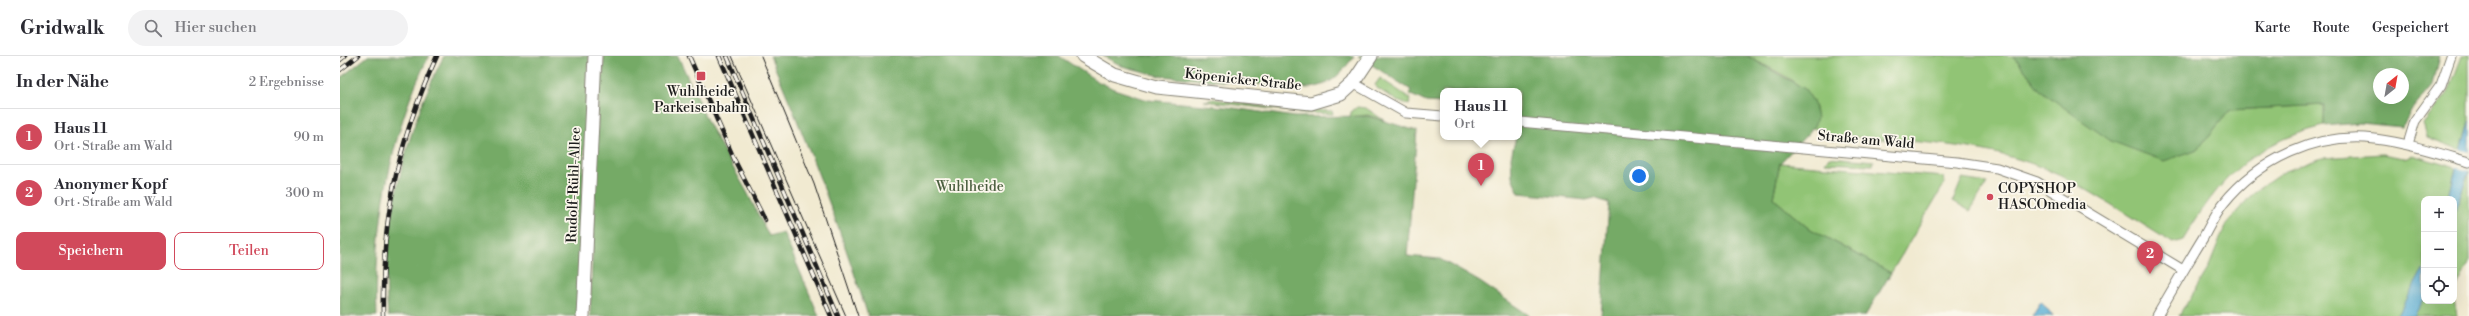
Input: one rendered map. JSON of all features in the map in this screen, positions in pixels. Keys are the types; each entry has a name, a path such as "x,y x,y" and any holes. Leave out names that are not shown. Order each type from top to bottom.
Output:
{"main road":[{"name":"Rudolf-Rühl-Allee","path":"583,316 595,56"},
{"name":"Köpenicker Straße","path":"1083,56 1115,74 1136,82 1221,94 1311,103 1322,101 1341,94 1353,83 1371,56"}],"street":[{"path":"2408,144 2415,121 2441,85 2451,56"},
{"path":"1353,83 1406,113 1440,116"},
{"name":"Straße am Wald","path":"1522,122 1950,161 1997,168 2054,190 2183,270"},
{"path":"2157,316 2222,206 2251,175 2281,156 2300,148 2327,141 2374,139 2408,144 2469,162"}],"green space":[{"path":"368,56 429,56 415,85 404,116 394,149 387,183 381,217 378,250 376,284 377,316 340,316 340,78"},
{"path":"444,56 589,56 577,316 388,316 388,251 398,183 418,116 430,85"},
{"path":"604,56 678,56 709,125 747,192 769,236 783,232 819,316 590,316 599,80 603,76"},
{"name":"Wuhlheide","path":"770,56 1059,56 1097,81 1114,89 1148,100 1226,107 1295,117 1368,116 1417,131 1407,256 1440,259 1480,282 1530,316 868,316 822,184"},
{"path":"1103,56 1354,56 1339,74 1329,82 1307,88 1160,76 1122,66"},
{"path":"1358,56 1747,56 1805,89 1813,101 1817,118 1813,128 1780,163 1773,198 1807,227 1891,273 1865,316 1601,316 1609,203 1594,198 1586,200 1519,193 1512,177 1511,157 1515,140 1522,140 1522,88 1440,88 1440,103 1426,102 1409,94 1411,90"},
{"path":"1747,56 2014,56 2039,89 2198,149 2230,110 2325,105 2324,126 2276,143 2240,166 2210,199 2183,240 2173,243 2076,184 2043,168 2019,159 1944,144 1842,136 1833,141 1827,132 1813,128 1816,115 1813,103 1806,92 1784,75"},
{"path":"2014,56 2439,56 2432,85 2413,108 2402,127 2359,123 2324,126 2324,105 2230,110 2198,149 2164,161 2111,141 2039,89"},
{"path":"2462,56 2469,56 2469,121 2461,150 2427,137 2423,124 2448,93"},
{"path":"1380,78 1411,99 1409,105 1397,101 1377,88 1375,85"},
{"path":"1214,99 1274,108 1332,111 1333,114 1306,113 1204,101"},
{"path":"1357,107 1366,108 1385,121 1368,115 1350,117 1351,112"},
{"path":"2382,154 2404,158 2412,155 2456,168 2449,196 2421,196 2421,273 2397,316 2179,316 2208,269 2226,224 2254,192 2285,171 2322,158"},
{"path":"1829,157 1874,161 1873,165 1825,163"},
{"path":"1780,163 1944,177 1945,183 1891,273 1807,227 1773,198"},
{"path":"2469,171 2469,263 2457,287 2457,232 2457,205"},
{"path":"1962,179 1987,183 1970,211 1953,201"},
{"path":"2421,304 2455,304 2457,316 2414,316"}],"water":[{"path":"2469,121 2469,170 2457,205 2457,196 2449,196"},
{"path":"2421,273 2421,304 2414,316 2397,316"},
{"path":"2041,301 2053,316 2032,316"}],"pier":[{"path":"2459,149 2469,152 2469,171 2454,167"}],"tram line":[{"path":"732,56 846,316"},
{"path":"761,56 814,184 858,316"}],"railway":[{"path":"340,60 345,56"},
{"path":"340,70 358,56"},
{"path":"383,316 385,248 394,183 411,120 437,56"},
{"path":"689,56 735,161 765,220"},
{"path":"719,56 831,316"},
{"path":"727,56 838,316"}],"place":[{"name":"Wuhlheide Parkeisenbahn","path":"701,76"},
{"name":"Haus 11","path":"1481,186"},
{"name":"COPYSHOP HASCOmedia","path":"1990,197"},
{"name":"Anonymer Kopf","path":"2150,274"}]}
